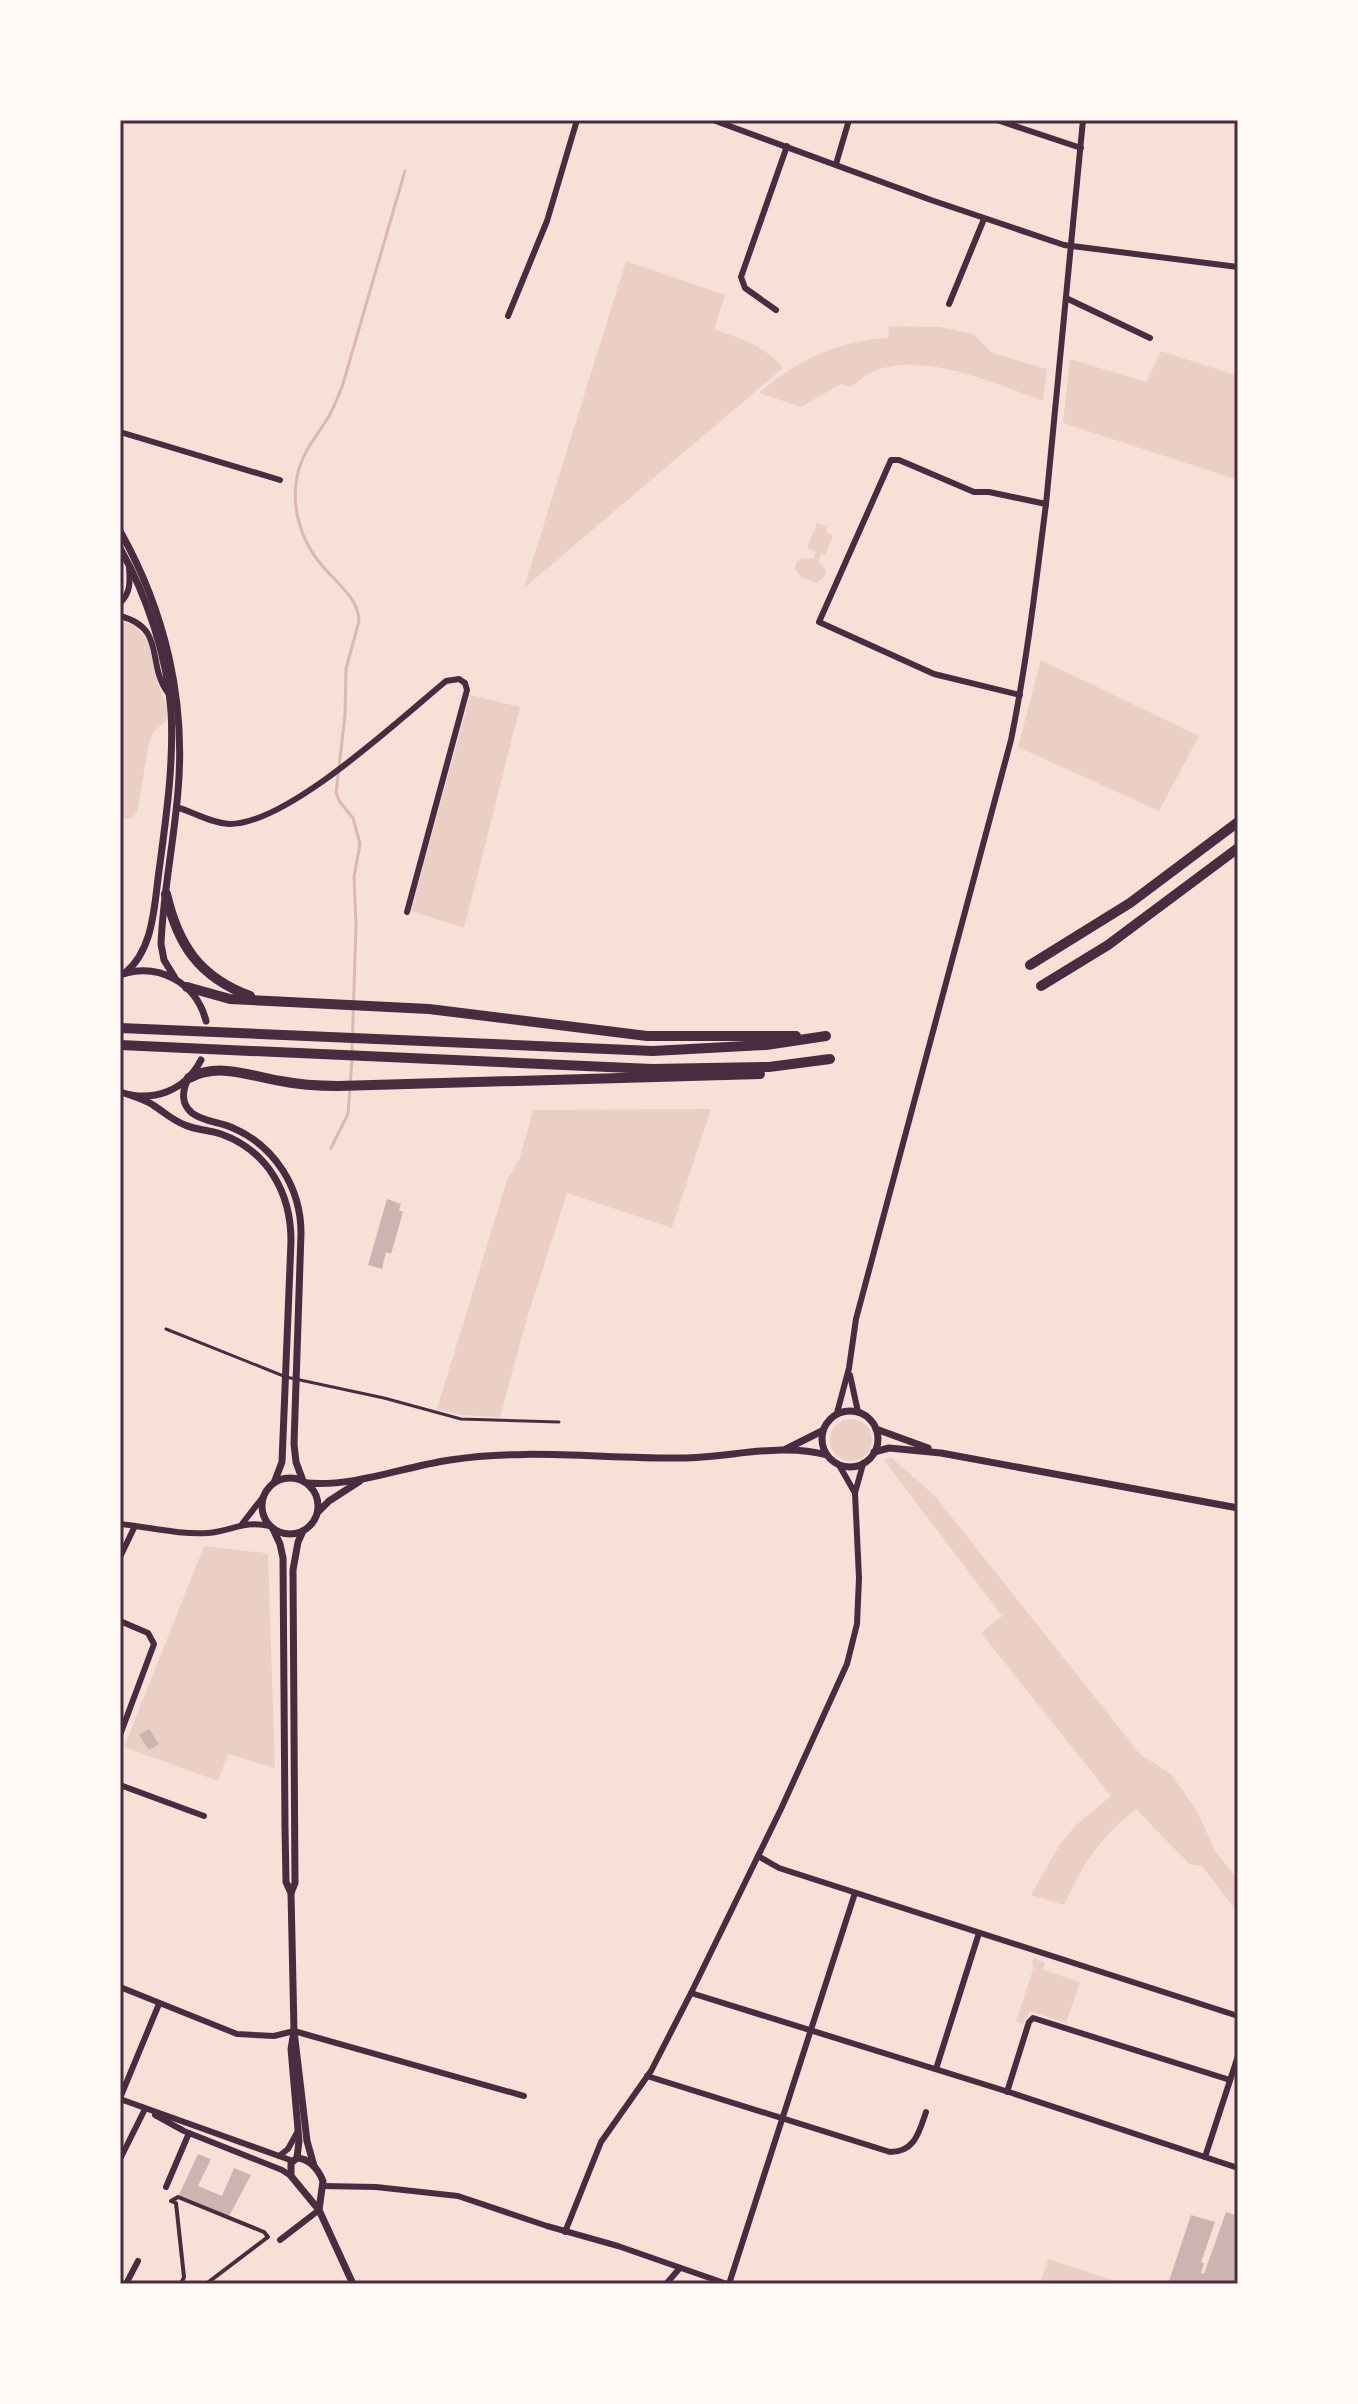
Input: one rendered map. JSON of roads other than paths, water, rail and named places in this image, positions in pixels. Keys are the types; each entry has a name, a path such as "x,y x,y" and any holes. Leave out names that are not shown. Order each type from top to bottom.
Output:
{"highway":[{"path":"1030,965 1130,903 1238,822"},
{"path":"1041,986 1108,945 1238,848"},
{"path":"166,894 179,936 201,967 234,990 263,1001"},
{"path":"120,1028 653,1051 755,1046 826,1036 647,1036 474,1013 225,998 187,987"},
{"path":"120,1045 702,1070 769,1067 830,1059 771,1073 735,1076 359,1086 297,1084 214,1070 188,1078"}],"street":[{"path":"508,316 547,221 577,120"},
{"path":"713,120 733,123 984,219 1072,247 1238,267"},
{"path":"836,164 849,120"},
{"path":"997,120 1081,148"},
{"path":"784,1450 823,1430 837,1413 849,1368 856,1319 1011,740 1028,654 1046,504 1083,120"},
{"path":"776,310 745,288 741,277 787,146"},
{"path":"949,304 984,219"},
{"path":"1066,298 1150,338"},
{"path":"120,432 280,480"},
{"path":"1020,695 934,674 819,622 891,460 899,460 978,493 989,492 1046,504"},
{"path":"120,531 146,581 173,670 179,732 176,807 162,951 166,966 198,1001 206,1021"},
{"path":"120,548 153,625 168,693 171,731 170,778 153,912 144,947 136,962 122,974"},
{"path":"120,603 130,587 129,563"},
{"path":"120,616 138,623 150,636 162,684 168,693"},
{"path":"176,807 220,823 243,822 276,809 330,776 446,681 457,678 465,683 466,696 407,912"},
{"path":"122,974 151,970 175,978"},
{"path":"201,1060 188,1078 183,1098 189,1111 252,1138 277,1162 297,1199 301,1222 294,1453 305,1482 317,1497 318,1512"},
{"path":"130,1095 144,1097 162,1094 188,1078"},
{"path":"120,1092 153,1105 181,1124 215,1132 240,1143 260,1158 279,1183 289,1211 291,1228 282,1462 274,1483 242,1524"},
{"path":"849,1368 851,1391 858,1412"},
{"path":"565,2232 601,2142 647,2076 691,1993 838,1687 850,1655 857,1624 859,1578 855,1493 863,1464 874,1452 878,1441 876,1429 869,1418 849,1410 837,1413"},
{"path":"876,1429 941,1453"},
{"path":"823,1430 822,1443 827,1455 839,1465 855,1493"},
{"path":"874,1452 889,1448 941,1453 1238,1508"},
{"path":"274,1483 286,1478 305,1482 362,1480 407,1467 491,1456 682,1458 784,1450 827,1455"},
{"path":"839,1465 851,1467 863,1464"},
{"path":"314,2166 307,2141 294,2031 291,1893 295,1883 293,1570 303,1531 329,1501 362,1480"},
{"path":"263,1497 262,1511 280,1544 283,1558 286,1882 291,1893"},
{"path":"120,1524 208,1533 242,1524 271,1527 288,1534 303,1531"},
{"path":"120,1557 135,1526"},
{"path":"120,1621 148,1633 154,1640 154,1650 120,1735"},
{"path":"120,1785 204,1816"},
{"path":"758,1856 779,1868 1238,2016"},
{"path":"145,2109 189,2133 282,2170 306,2192 316,2194 322,2189 376,2187 458,2196 728,2284 855,1893"},
{"path":"936,2069 979,1933"},
{"path":"123,1988 242,2036 274,2036 294,2031 524,2096"},
{"path":"691,1993 1238,2168"},
{"path":"159,2004 120,2098 279,2156 305,2159 314,2166 322,2177 319,2210 280,2240"},
{"path":"1007,2092 1029,2022 1033,2018 1230,2080"},
{"path":"291,2176 298,2131 291,2049 294,2031"},
{"path":"1205,2157 1238,2056"},
{"path":"647,2076 894,2153 913,2145 926,2112"},
{"path":"120,2159 145,2109"},
{"path":"279,2156 288,2149 298,2131"},
{"path":"166,2187 189,2133"},
{"path":"306,2192 319,2210 353,2284"},
{"path":"181,2284 184,2277 176,2203 171,2201 178,2197 264,2232 268,2237 206,2284"},
{"path":"126,2284 138,2261"},
{"path":"666,2284 679,2269"}],"lane":[{"path":"166,1329 286,1377 384,1398 461,1419 559,1422"}],"waterway":[{"path":"352,1052 356,925 354,877 360,844 353,818 336,793 345,715 346,669 359,621 356,606 318,560 303,535 295,492 304,456 329,416 342,387 405,171"},
{"path":"331,1148 348,1114 352,1060"}]}
